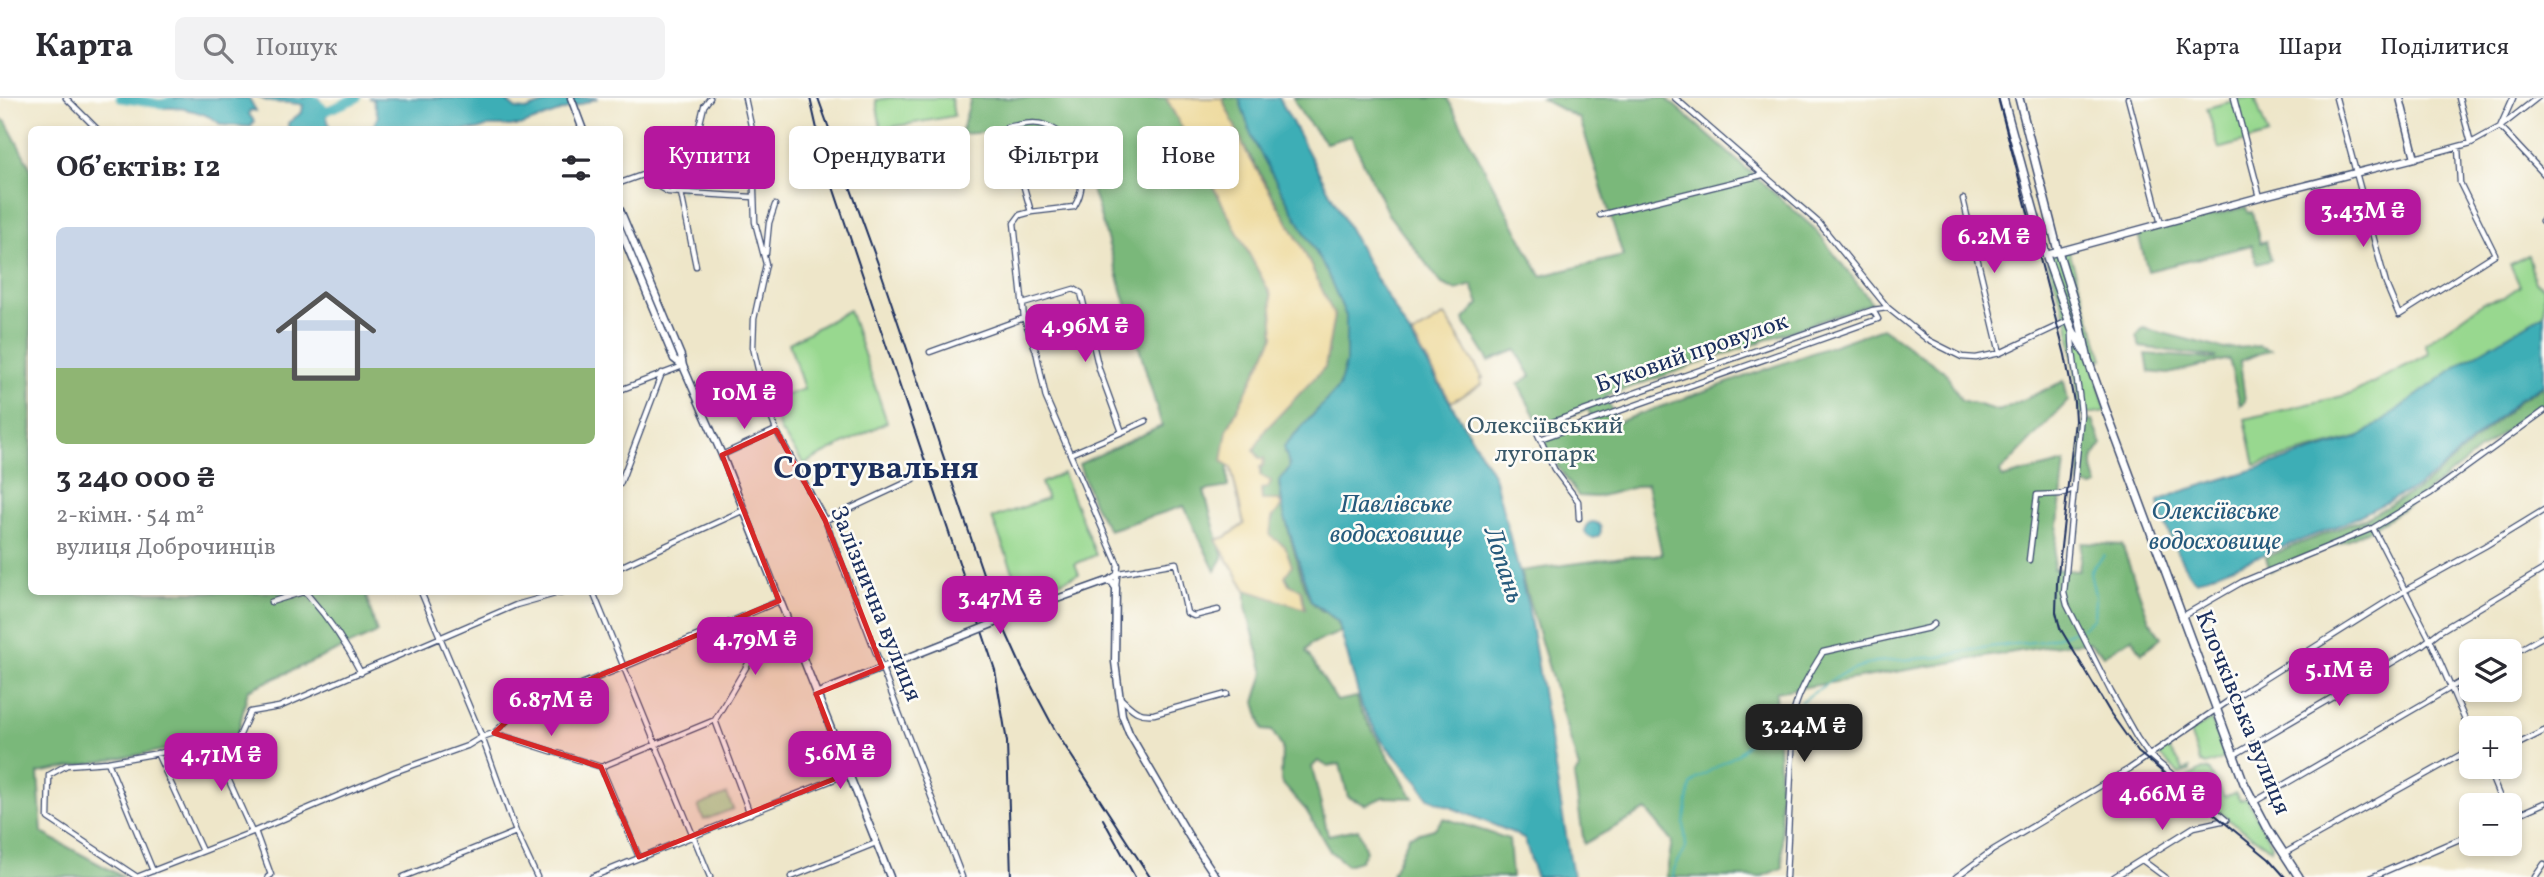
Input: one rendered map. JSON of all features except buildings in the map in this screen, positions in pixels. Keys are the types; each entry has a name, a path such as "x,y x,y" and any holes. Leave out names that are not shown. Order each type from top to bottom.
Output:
{"main road":[{"name":"Клочківська вулиця","path":"2003,98 2046,255 2070,325 2088,360 2233,755 2253,803 2299,877"},
{"name":"Клочківська вулиця","path":"2019,98 2088,360"}],"street":[{"path":"66,98 94,126"},
{"path":"571,98 582,126"},
{"path":"699,126 704,106 710,98"},
{"name":"Залізнична вулиця","path":"745,98 752,130 755,222 765,257 765,274 754,319 753,347 765,400 776,430 825,520 962,877"},
{"path":"1675,98 1819,223 1888,308 1919,334 1949,352 1976,358 2000,353 2070,325"},
{"path":"2128,98 2161,224"},
{"path":"2234,98 2260,197"},
{"path":"2336,98 2386,284 2399,315 2495,254 2460,183 2458,147"},
{"path":"2400,98 2415,158"},
{"path":"2459,98 2471,144"},
{"path":"2500,127 2513,98"},
{"path":"2046,255 2471,144 2500,127 2537,98"},
{"path":"1031,212 1007,127 1036,123 1058,131 1073,151 1083,173 1080,198 1074,207 1031,212 1020,215 1014,223 1024,318 1036,351 1046,398 1119,573 1116,588 1115,662 1122,715 1129,733 1216,877"},
{"path":"2500,127 2544,174"},
{"path":"623,182 644,174"},
{"path":"1600,215 1763,175"},
{"path":"663,189 668,192 753,197"},
{"path":"682,193 696,266"},
{"path":"1963,199 2000,353"},
{"path":"765,257 769,223 775,205"},
{"path":"623,217 722,455 890,877"},
{"path":"623,236 674,359 683,366"},
{"path":"1023,304 1074,289 1082,293 1100,369 1122,432"},
{"name":"Буковий провулок","path":"1873,310 1878,319 1540,439 1535,428 1873,310 1888,308"},
{"path":"930,352 1024,318"},
{"name":"Клочківська вулиця","path":"2070,325 2071,351 2081,415 2065,598 2137,738 2150,755 2226,820 2194,827 2142,860"},
{"path":"623,389 683,366"},
{"path":"623,476 662,373"},
{"path":"2183,616 2242,582 2373,528 2431,493 2544,411"},
{"path":"1070,454 1146,421"},
{"path":"722,455 776,430"},
{"path":"1540,439 1554,469 1578,501 1579,518"},
{"path":"825,520 914,479"},
{"path":"2029,560 2037,495 2061,494 2073,489"},
{"path":"623,566 744,510"},
{"path":"1956,877 1993,850 2150,755 2217,709 2404,591 2544,510"},
{"path":"2373,528 2430,639 2464,716"},
{"path":"816,694 1107,581 1119,573 1176,563 1187,613 1194,615 1218,610"},
{"path":"2233,755 2544,569"},
{"path":"1107,581 1116,588"},
{"path":"271,602 293,595"},
{"path":"308,595 351,652 360,673"},
{"path":"422,595 482,737 516,832 537,877"},
{"path":"551,595 516,605 279,707 250,712 238,739 108,762 66,765 50,775 48,818 137,877 254,832 394,772 467,746 494,733 521,708 779,601"},
{"path":"594,595 710,877"},
{"path":"1786,877 1794,711 1811,671 1823,652 1929,628 1934,624"},
{"path":"494,733 601,767 715,720 762,640 788,625"},
{"path":"2522,648 2544,636"},
{"path":"2253,803 2459,682"},
{"path":"1119,697 1136,713 1154,715 1227,694"},
{"path":"715,720 750,814"},
{"path":"2522,742 2544,731"},
{"path":"212,743 254,832 271,875 268,877"},
{"path":"157,753 202,851"},
{"path":"2283,854 2459,756"},
{"path":"108,762 153,871"},
{"path":"601,767 639,857"},
{"path":"592,877 847,774"},
{"path":"2522,812 2544,803"},
{"path":"402,877 516,832"},
{"path":"2372,877 2459,839"},
{"path":"791,877 876,843"},
{"path":"2114,877 2142,860 2165,877"},
{"path":"2535,877 2544,864"}],"highlighted area":[{"path":"776,430 825,520 882,667 816,694 847,774 639,857 601,767 494,733 521,708 779,601 722,455"}],"green space":[{"path":"951,98 954,116 898,126 880,126 876,100"},
{"path":"971,98 1166,98 1181,126 1137,126 1137,189 1215,189 1271,295 1274,336 1227,430 1228,487 1204,491 1223,558 1215,571 1184,506 1109,530 1094,505 1079,464 1162,426 1091,189 1123,189 1123,126 984,126 984,133 970,133 970,126 963,126"},
{"path":"1222,98 1239,98 1253,140 1327,272 1346,316 1346,362 1339,387 1291,438 1285,453 1291,463 1279,481 1292,544 1308,595 1316,606 1335,621 1341,632 1311,644 1306,651 1337,701 1357,697 1360,709 1413,798 1383,797 1366,805 1348,797 1340,764 1327,766 1318,761 1312,767 1328,835 1358,829 1366,851 1360,861 1347,865 1330,851 1306,810 1281,782 1282,747 1272,731 1263,730 1255,702 1264,673 1246,607 1246,590 1305,608 1274,550 1270,532 1279,500 1262,501 1260,458 1254,450 1265,430 1325,367 1334,315 1301,245 1242,142 1239,126 1235,126"},
{"name":"Олексіївський лугопарк","path":"1293,98 1447,98 1541,276 1623,256 1580,119 1540,98 1666,98 1815,229 1872,303 1605,396 1618,422 1882,328 1945,372 1961,400 1999,411 2064,381 2068,401 2000,472 2002,478 2065,462 2053,569 2079,571 2082,543 2122,545 2149,620 2161,637 2142,653 2132,638 2104,655 2089,642 2050,646 1776,692 1783,868 1760,877 1666,877 1672,841 1646,810 1584,844 1574,776 1579,769 1520,571 1630,556 1662,555 1647,484 1597,497 1578,496 1545,448 1547,438 1592,419 1588,409 1544,425 1537,420 1518,384 1531,376 1516,350 1489,361 1465,323 1464,319 1479,304 1472,285 1456,290 1442,284 1388,214 1351,136 1326,143 1303,116"},
{"path":"2244,98 2255,98 2268,135 2219,149 2207,108"},
{"path":"0,118 6,122 28,163 28,595 366,595 377,633 248,690 237,737 38,773 42,833 123,877 0,877"},
{"path":"2246,207 2248,213 2252,212 2260,243 2266,241 2271,260 2257,264 2252,245 2148,271 2138,234"},
{"path":"2068,248 2103,359 2092,361 2084,333 2106,411 2081,415 2068,321 2046,255"},
{"path":"2528,255 2535,283 2544,287 2544,314 2463,362 2360,437 2255,465 2245,419 2351,394 2429,354 2425,344 2484,302 2504,297 2520,286 2510,264"},
{"path":"849,310 887,422 804,464 780,430 773,400 804,389 789,343"},
{"path":"2143,328 2224,349 2259,346 2270,350 2240,361 2245,401 2240,405 2229,359 2168,374 2149,372 2146,354 2216,357 2140,347 2136,336"},
{"path":"2544,385 2544,403 2396,513 2350,539 2270,571 2266,557 2368,517 2425,485 2520,400"},
{"path":"2093,420 2102,445 2093,459 2098,485 2093,487 2079,484 2084,421"},
{"path":"1063,473 1096,555 1075,564 1079,574 1030,595 1014,574 992,518 1047,499 1041,483"},
{"path":"2210,720 2225,758 2206,765 2200,762 2190,733"},
{"path":"2167,747 2183,771 2190,768 2190,771 2179,774 2158,754"},
{"path":"2203,769 2209,770 2224,797 2235,793 2240,800 2247,799 2272,845 2271,849 2229,820 2183,780"},
{"path":"727,794 733,809 704,820 698,806"},
{"path":"1444,818 1509,839 1512,877 1393,877 1409,836 1434,829"}],"sand":[{"path":"1166,98 1222,98 1235,126 1181,126"},
{"path":"1239,135 1301,245 1334,315 1325,367 1265,430 1254,450 1259,458 1264,458 1260,475 1271,481 1268,488 1261,489 1262,500 1279,500 1282,506 1272,518 1270,536 1285,546 1292,566 1285,576 1289,584 1301,590 1305,609 1246,590 1216,540 1226,537 1244,524 1231,468 1222,461 1227,430 1274,336 1271,295 1215,189 1239,189"},
{"path":"1445,315 1483,378 1480,379 1482,384 1451,402 1412,335"}],"water":[{"path":"169,98 249,98 256,111 250,110 249,114 254,121 252,126 221,125 216,120 194,111 164,108 160,104"},
{"path":"260,98 318,98 324,106 329,126 288,126 288,123 302,112 303,105 270,102"},
{"path":"369,98 503,98 516,109 526,110 560,98 598,98 520,126 373,126 378,116 373,99"},
{"name":"Павлівське водосховище","path":"1239,98 1279,98 1372,271 1494,476 1528,606 1573,877 1536,877 1525,840 1428,798 1418,782 1382,741 1362,707 1338,621 1311,601 1284,514 1279,481 1289,467 1284,446 1339,387 1346,362 1346,316 1327,272 1253,140"},
{"name":"Олексіївське водосховище","path":"2544,314 2544,384 2520,398 2419,486 2345,523 2196,581 2191,576 2173,544 2159,501 2177,493 2360,437 2463,362"},
{"path":"1593,522 1599,524 1599,536 1593,538 1587,536 1585,530 1587,524"}],"waterway":[{"name":"Лопань","path":"120,98 160,104 171,102"},
{"name":"Лопань","path":"311,98 326,111 357,98"},
{"path":"2082,628 2094,618 2095,595 2090,572 2104,555"},
{"path":"1800,702 1840,675 1875,662 1939,657 1988,647 2043,641 2077,630"},
{"path":"1673,877 1674,869 1686,847 1684,822 1691,785 1738,754 1760,731 1792,709"}],"tram line":[{"path":"1998,98 2065,355 2074,402 2075,421 2057,583 2056,612 2060,628 2111,714 2138,752 2269,859 2285,877"}],"railway":[{"path":"810,98 824,160 995,670 1007,742 1011,877"},
{"path":"818,98 881,272 994,606 1022,668 1056,732 1150,877"},
{"path":"1103,819 1135,877"}],"district":[{"name":"Сортувальня","path":"876,470"}]}
